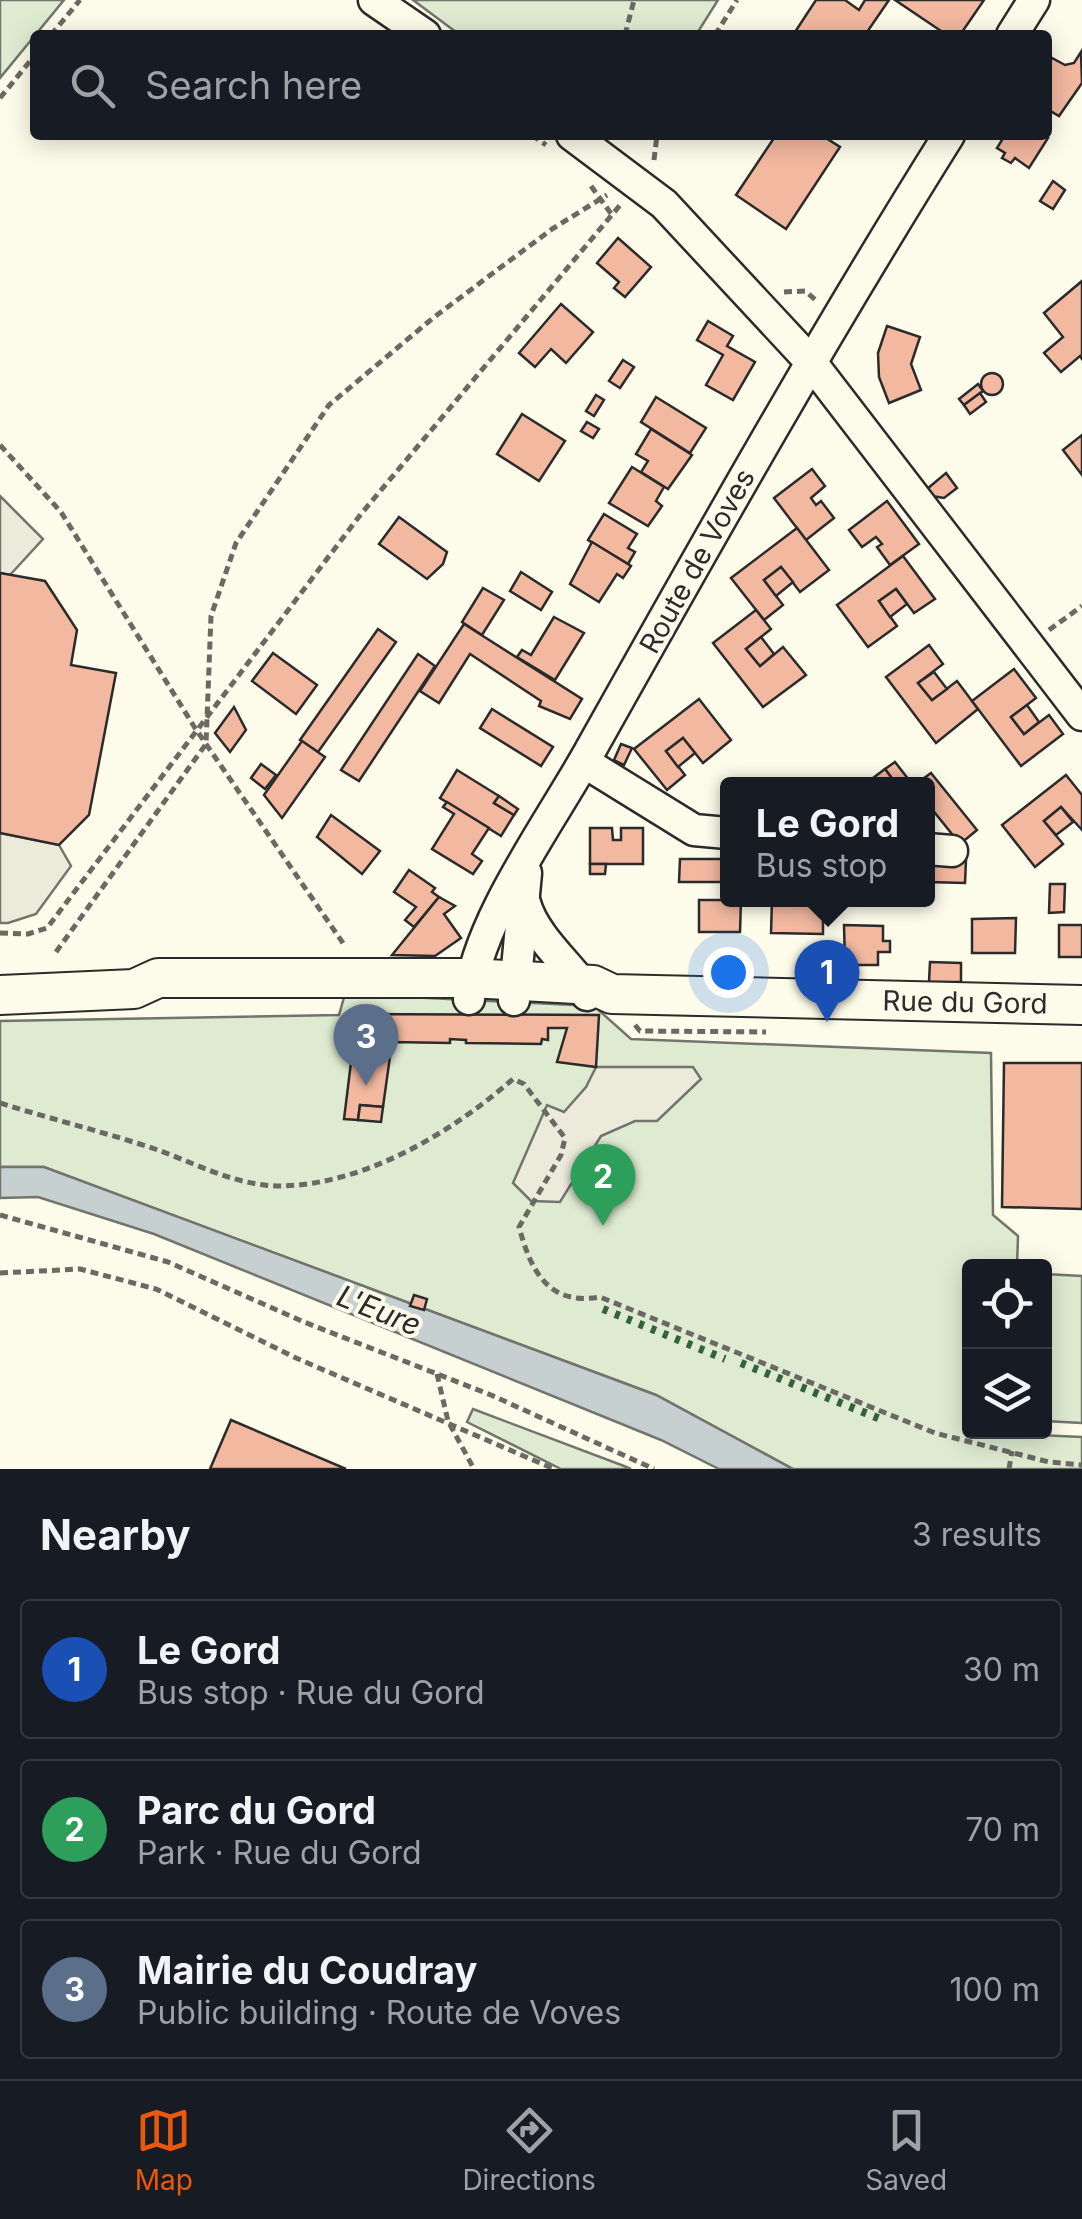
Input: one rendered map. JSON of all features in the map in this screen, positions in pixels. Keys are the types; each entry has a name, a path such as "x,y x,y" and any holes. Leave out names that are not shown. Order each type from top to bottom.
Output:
{"main road":[{"path":"0,995 134,989 158,978 368,978 493,992"},
{"path":"134,989 160,1004 493,992"},
{"name":"Rue du Gord","path":"493,992 1082,1005"}],"street":[{"path":"374,0 417,30"},
{"path":"1015,30 1034,0"},
{"path":"579,140 633,177 810,360 1082,714"},
{"name":"Route de Voves","path":"493,992 475,962 528,855 810,360 947,140"},
{"path":"584,762 694,830 720,832"},
{"path":"493,992 523,895 528,855"},
{"path":"523,895 539,936 593,993"}],"path":[{"path":"55,30 80,0"},
{"path":"626,30 634,0"},
{"path":"718,30 738,0"},
{"path":"0,98 30,61"},
{"path":"56,952 206,744 211,616 236,543 329,406 433,318 552,228 652,168 656,140"},
{"path":"0,933 28,934 47,928 194,728 633,177"},
{"path":"0,444 62,512 194,728 368,978"},
{"path":"0,1103 154,1149 226,1177 276,1186 320,1183 409,1150 513,1079 524,1084 565,1138 561,1155 519,1228 528,1258 555,1292 577,1301 600,1297 935,1433 1049,1462 1082,1466"},
{"path":"0,1214 168,1262 654,1469"},
{"path":"0,1273 80,1269 156,1289 296,1358 554,1469"},
{"path":"437,1374 448,1421 474,1469"},
{"path":"1009,1469 1012,1451"}],"green space":[{"path":"0,0 64,0 39,30 30,30 30,41 0,78"},
{"path":"413,0 718,0 699,30 453,30"},
{"path":"345,994 594,1006 631,1039 991,1053 993,1215 1018,1236 1017,1259 962,1259 962,1439 1082,1437 1082,1469 793,1469 656,1395 44,1167 0,1167 0,1021 339,1015"},
{"path":"1052,1274 1082,1276 1082,1423 1052,1421"},
{"path":"473,1409 631,1469 561,1469 467,1422"}],"shaded area":[{"path":"0,496 43,539 10,575 0,573"},
{"path":"0,833 59,845 71,866 36,914 8,923 0,923"},
{"path":"596,1067 693,1067 701,1079 657,1121 635,1121 601,1136 560,1202 531,1201 513,1183 547,1105 564,1112 586,1087"}],"water":[{"name":"L'Eure","path":"0,1167 44,1167 656,1395 793,1469 719,1469 661,1440 154,1234 38,1197 0,1198"}],"building":[{"path":"816,0 845,0 859,10 865,0 889,0 868,30 796,30"},
{"path":"895,0 984,0 963,30 940,30"},
{"path":"1081,52 1082,83 1059,116 1052,112 1052,58 1065,65 1074,63"},
{"path":"773,140 829,140 840,147 786,229 736,195"},
{"path":"1002,140 1047,140 1029,168 1015,158 1011,163 1002,158 1005,153 997,148"},
{"path":"1053,181 1065,190 1053,209 1040,201"},
{"path":"618,238 651,267 625,297 614,288 619,282 597,263"},
{"path":"1082,281 1082,359 1080,356 1061,372 1044,353 1063,337 1044,313"},
{"path":"561,304 593,332 566,363 551,349 535,367 519,353"},
{"path":"708,321 733,336 727,346 755,362 733,400 706,385 723,355 697,340"},
{"path":"887,326 920,337 911,364 921,390 889,403 879,377 878,353"},
{"path":"623,360 634,367 620,388 609,381"},
{"path":"992,373 1000,376 1000,392 992,395 984,392 981,384 984,376"},
{"path":"978,384 983,391 964,405 959,399"},
{"path":"980,393 986,402 970,414 964,405"},
{"path":"596,395 604,400 594,416 586,411"},
{"path":"656,397 706,428 690,453 641,422"},
{"path":"522,414 565,441 539,481 497,454"},
{"path":"587,422 599,429 593,438 581,431"},
{"path":"651,429 692,455 668,489 641,472 648,461 636,454"},
{"path":"1082,435 1082,475 1063,450"},
{"path":"632,467 664,487 656,501 662,506 648,526 609,503"},
{"path":"812,469 825,486 811,498 816,505 821,501 834,518 806,540 774,498"},
{"path":"946,473 957,488 944,498 932,496 927,489"},
{"path":"887,501 919,544 890,565 877,547 882,544 876,537 862,547 849,530"},
{"path":"604,514 637,534 628,548 635,552 628,564 588,540"},
{"path":"399,517 447,552 443,564 427,579 379,544"},
{"path":"797,528 829,570 800,592 781,567 764,580 783,605 764,620 731,578"},
{"path":"592,542 631,566 623,578 617,574 599,602 570,584"},
{"path":"903,556 935,599 914,613 896,589 879,601 897,626 868,647 837,605"},
{"path":"781,567 793,582 776,596 764,580"},
{"path":"521,572 552,592 541,610 510,591"},
{"path":"0,573 45,581 77,630 71,665 116,673 89,815 59,845 0,833"},
{"path":"483,588 504,600 482,635 462,622"},
{"path":"896,589 907,604 890,617 879,601"},
{"path":"756,610 771,629 746,649 760,666 783,647 806,675 763,707 713,643"},
{"path":"554,617 584,633 555,680 517,657 522,650 531,655"},
{"path":"464,624 582,699 570,719 539,706 541,701 470,654 439,703 420,691"},
{"path":"378,629 396,642 318,752 300,740"},
{"path":"761,637 774,654 760,666 746,649"},
{"path":"929,645 943,664 918,683 932,700 957,681 978,709 936,743 886,677"},
{"path":"273,653 317,685 296,714 252,681"},
{"path":"418,654 435,666 359,781 341,770"},
{"path":"1014,669 1036,698 1011,717 1024,734 1049,715 1063,734 1021,766 972,701"},
{"path":"934,672 947,689 932,700 918,683"},
{"path":"699,699 731,740 703,763 683,738 666,751 685,775 667,790 634,749"},
{"path":"1027,705 1039,722 1024,734 1011,717"},
{"path":"234,707 246,730 230,752 215,733"},
{"path":"492,709 553,747 541,766 480,728"},
{"path":"683,738 695,753 678,767 666,751"},
{"path":"302,741 325,757 282,818 264,795"},
{"path":"621,744 632,748 624,765 614,760"},
{"path":"895,762 907,777 891,777 885,769"},
{"path":"261,764 276,775 265,789 251,778"},
{"path":"885,769 891,777 874,777"},
{"path":"457,770 499,796 494,803 514,815 501,836 440,798"},
{"path":"1066,775 1082,795 1082,830 1061,807 1044,821 1063,844 1035,867 1002,825"},
{"path":"935,778 977,830 960,844 935,813"},
{"path":"499,796 518,809 514,815 494,803"},
{"path":"447,802 489,828 472,854 482,861 473,874 432,849 454,814 443,807"},
{"path":"1061,807 1073,822 1056,835 1044,821"},
{"path":"331,815 380,851 362,874 317,837"},
{"path":"590,828 612,828 613,840 621,840 621,828 643,828 643,864 590,864"},
{"path":"680,859 720,859 720,882 679,882"},
{"path":"935,860 966,860 965,883 935,882"},
{"path":"590,864 606,864 605,874 590,874"},
{"path":"409,870 435,888 432,892 439,897 414,927 405,920 416,907 394,892"},
{"path":"1050,884 1065,884 1064,912 1049,913"},
{"path":"439,897 455,906 444,914 461,938 435,956 392,955"},
{"path":"699,900 720,900 720,907 741,907 740,932 699,932"},
{"path":"772,907 823,907 823,934 771,933"},
{"path":"1016,918 1015,953 972,953 972,919"},
{"path":"844,925 883,926 883,941 890,941 890,952 878,952 878,965 845,965"},
{"path":"1059,925 1082,925 1082,957 1059,957"},
{"path":"930,962 961,963 961,982 929,982"},
{"path":"357,1014 599,1015 596,1067 557,1062 567,1028 548,1028 548,1040 542,1039 541,1044 466,1043 450,1039 450,1043 392,1042 383,1107 360,1105 358,1120 344,1119"},
{"path":"1004,1063 1082,1063 1082,1209 1002,1207"},
{"path":"360,1105 383,1107 381,1122 358,1120"},
{"path":"414,1295 427,1299 424,1310 410,1306"},
{"path":"231,1420 346,1469 210,1469"}],"hedge":[{"path":"603,1309 725,1359"},
{"path":"741,1363 883,1420"}],"place":[{"name":"Le Gord","path":"827,1022"},
{"name":"Mairie du Coudray","path":"366,1086"},
{"name":"Parc du Gord","path":"603,1226"}]}
